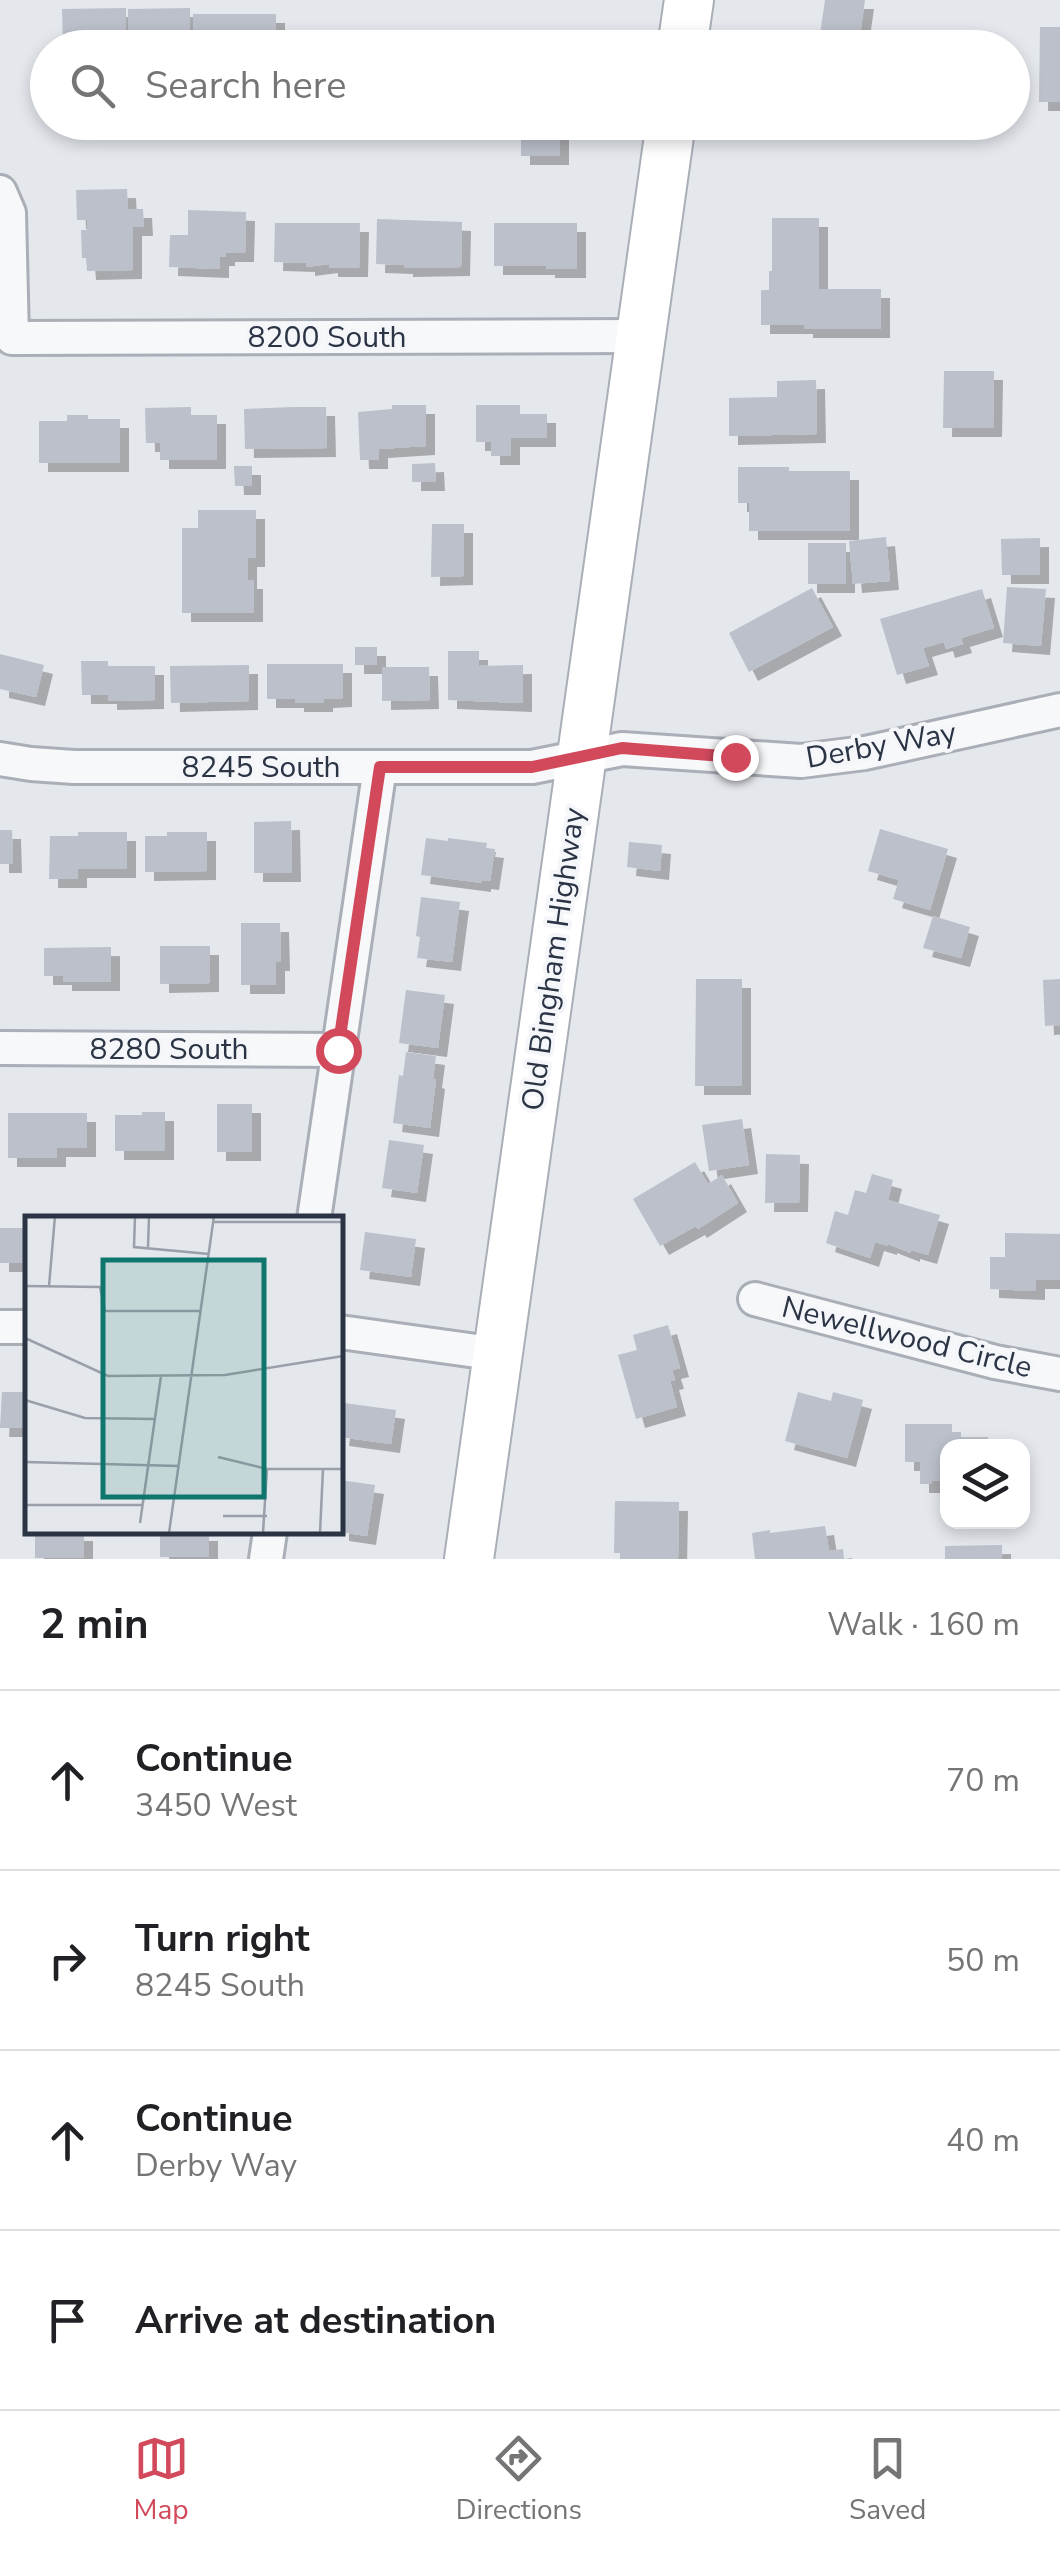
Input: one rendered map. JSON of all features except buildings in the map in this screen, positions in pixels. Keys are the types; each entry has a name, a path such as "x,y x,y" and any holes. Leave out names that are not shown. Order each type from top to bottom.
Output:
{"street":[{"path":"684,30 688,0"},
{"name":"Old Bingham Highway","path":"469,1559 669,140"},
{"name":"8200 South","path":"0,192 8,213 12,338 642,336"},
{"name":"Derby Way","path":"581,758 622,748 801,760 865,753 1060,710"},
{"name":"8245 South","path":"0,759 74,767 532,767 581,758"},
{"path":"314,1216 380,767"},
{"name":"8280 South","path":"0,1048 338,1050"},
{"name":"Newellwood Circle","path":"755,1299 995,1362 1060,1374"},
{"path":"342,1332 498,1354"},
{"path":"266,1559 270,1534"}],"route":[{"path":"338,1050 380,767 532,767 622,748 735,757"}]}
